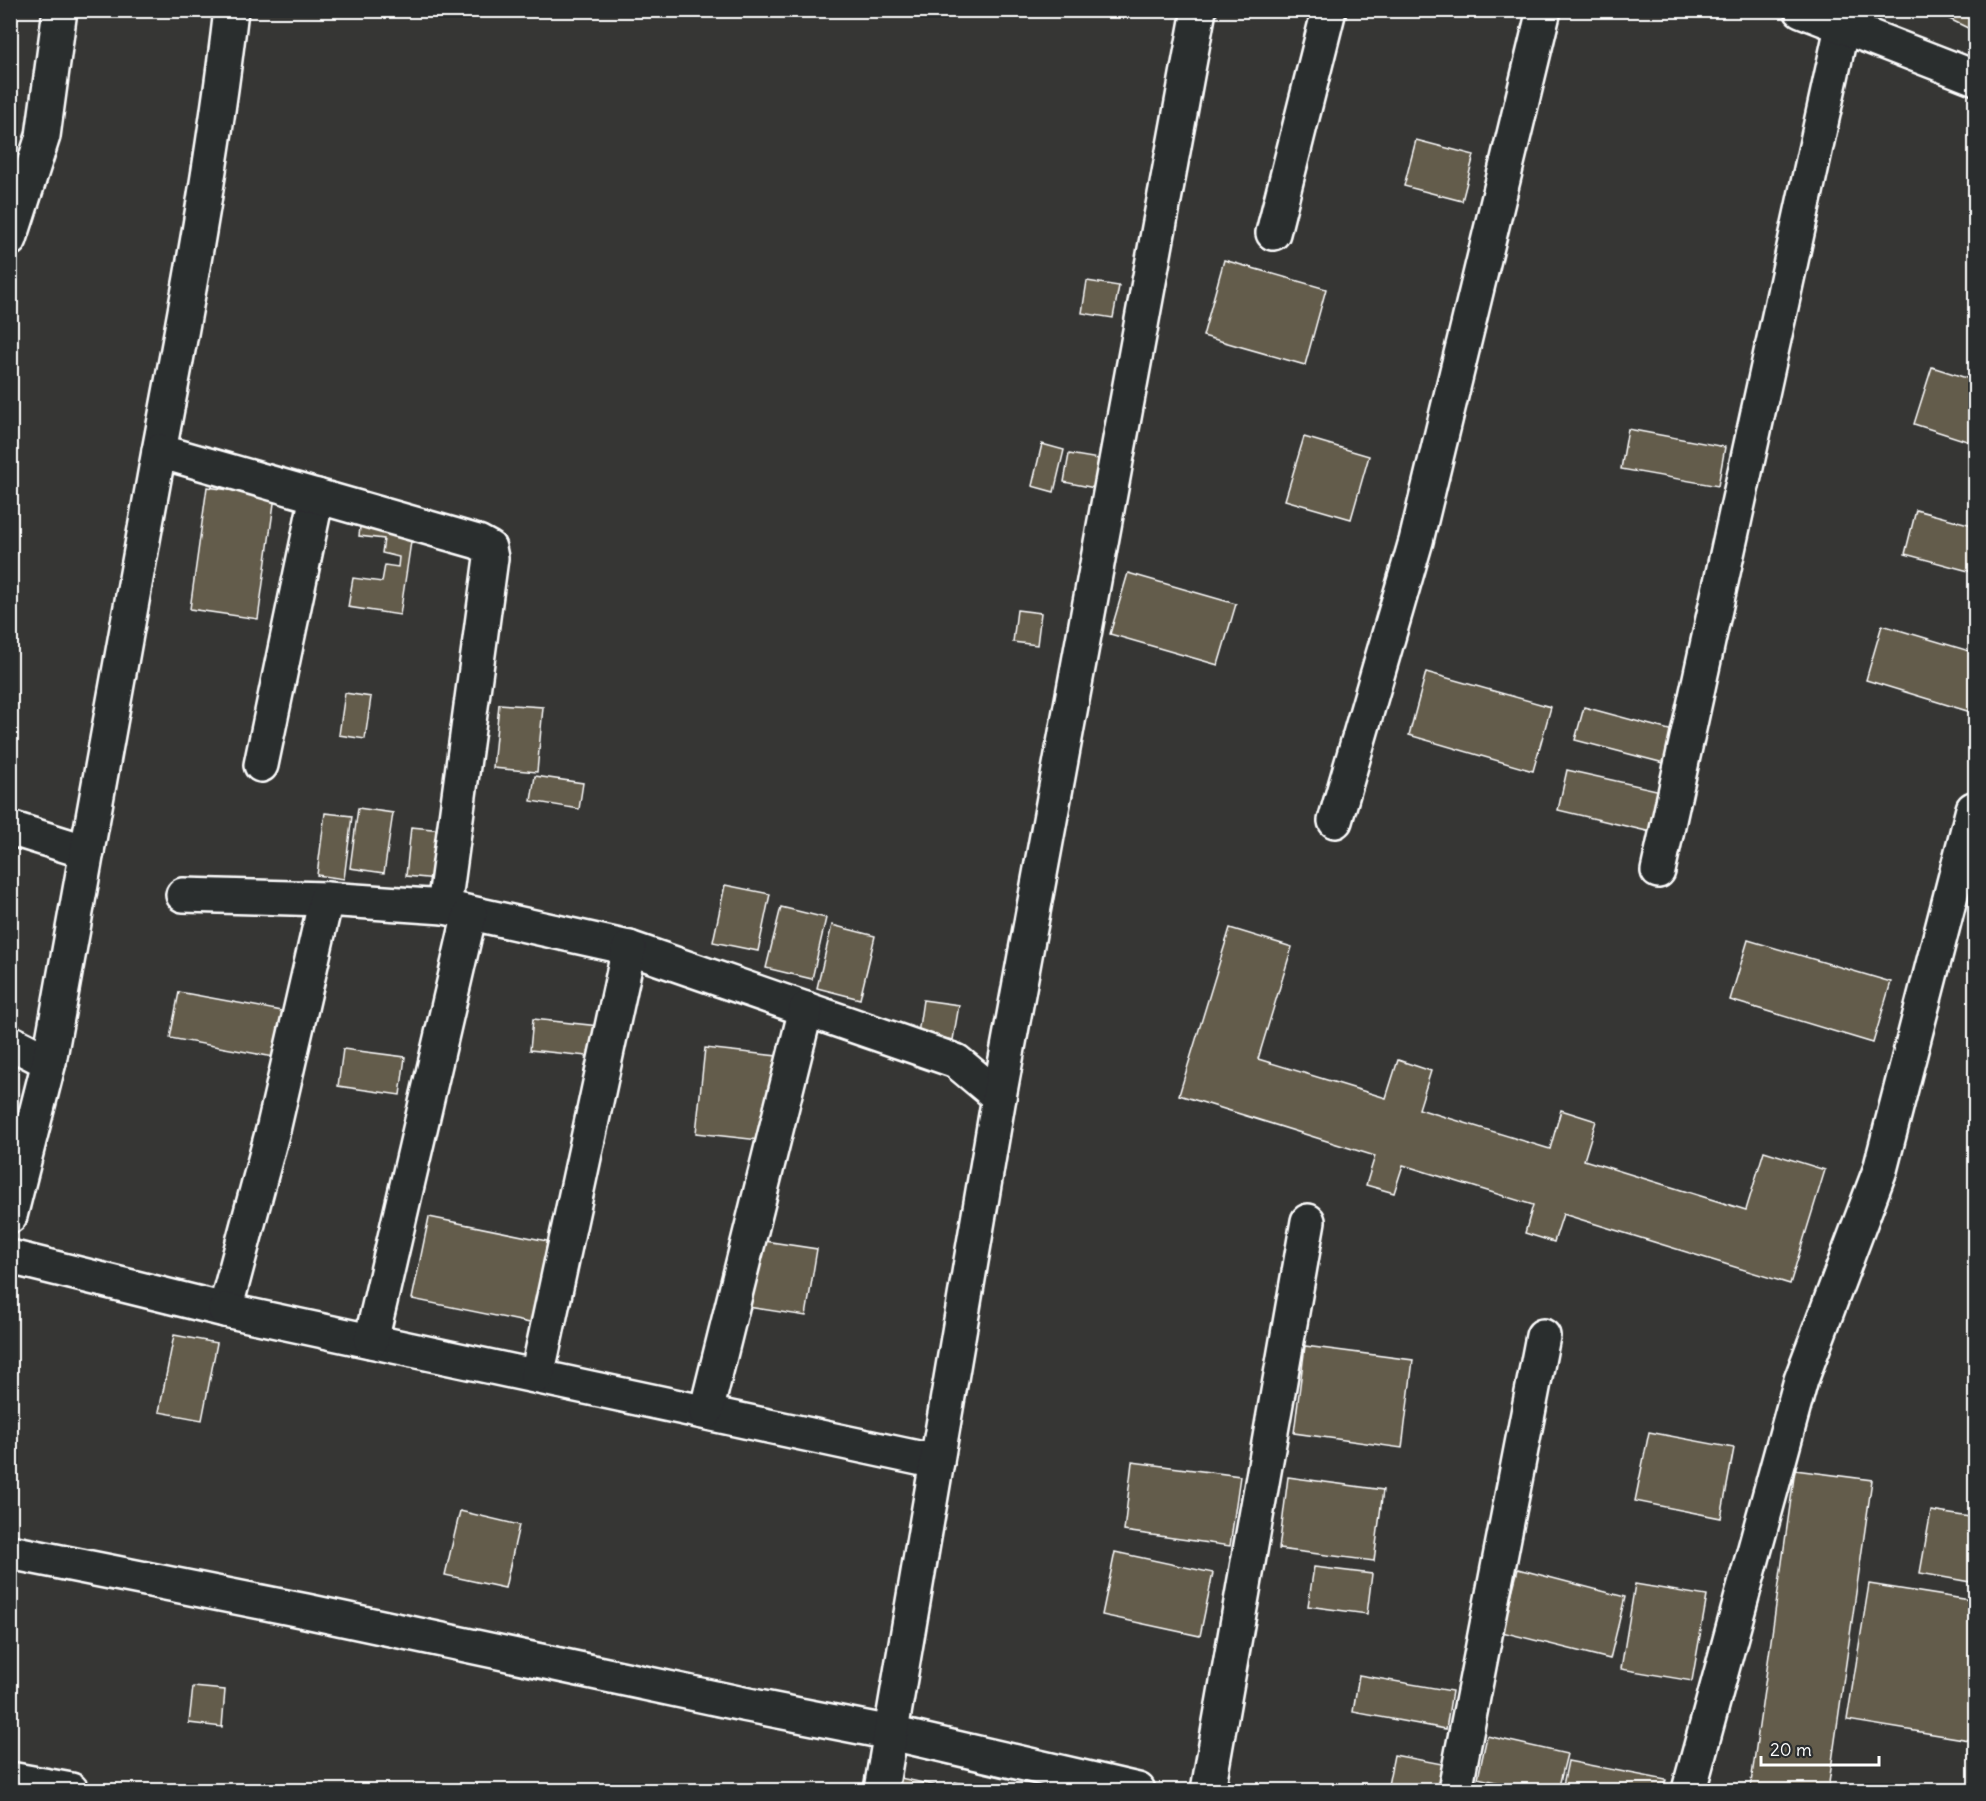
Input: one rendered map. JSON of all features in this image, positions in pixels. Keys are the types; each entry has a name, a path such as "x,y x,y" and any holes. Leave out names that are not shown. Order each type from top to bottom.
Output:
{"street":[{"path":"10,239 43,136 60,10"},
{"path":"10,1216 49,1062 159,450 198,247 221,98 231,10"},
{"path":"881,1791 999,1097 1199,10"},
{"path":"1273,233 1329,10"},
{"path":"1335,820 1416,541 1544,10"},
{"path":"1801,10 1976,78"},
{"path":"1658,871 1842,27"},
{"path":"159,450 478,542 489,548 491,558 457,910 371,1341"},
{"path":"261,765 317,496"},
{"path":"1689,1791 1801,1380 1880,1170 1975,806"},
{"path":"10,828 87,852"},
{"path":"183,895 326,899 457,910 629,948 956,1061 999,1097"},
{"path":"225,1310 274,1126 326,899"},
{"path":"537,1376 629,948"},
{"path":"706,1412 806,1009"},
{"path":"10,1042 49,1062"},
{"path":"1208,1791 1308,1221"},
{"path":"10,1257 225,1310 937,1462"},
{"path":"1455,1791 1543,1336"},
{"path":"10,1552 891,1733 1138,1791"},
{"path":"10,1779 71,1791"}],"building":[{"path":"1976,10 1976,32 1933,11"},
{"path":"1416,140 1474,155 1462,201 1404,186"},
{"path":"1224,260 1326,289 1305,365 1203,336"},
{"path":"1087,281 1119,286 1113,318 1082,313"},
{"path":"1932,367 1976,381 1976,444 1914,424"},
{"path":"1628,429 1725,447 1718,486 1621,469"},
{"path":"1304,437 1369,456 1351,519 1285,500"},
{"path":"1042,444 1064,450 1054,492 1032,486"},
{"path":"1069,454 1105,460 1100,489 1064,482"},
{"path":"207,487 275,496 258,619 190,609"},
{"path":"1916,510 1976,526 1976,573 1905,554"},
{"path":"360,527 412,535 400,615 348,607 353,578 382,582 385,565 398,567 399,557 382,553 384,539 359,536"},
{"path":"1128,573 1236,604 1218,665 1110,634"},
{"path":"1017,610 1041,613 1037,645 1013,642"},
{"path":"1882,625 1976,653 1974,713 1866,680"},
{"path":"1426,672 1551,707 1533,771 1409,735"},
{"path":"345,693 371,697 365,739 339,735"},
{"path":"499,704 543,707 537,772 493,768"},
{"path":"1584,707 1673,731 1664,763 1575,740"},
{"path":"1567,770 1661,791 1651,832 1558,810"},
{"path":"535,776 583,783 579,809 531,801"},
{"path":"358,808 393,813 384,873 350,868"},
{"path":"325,813 352,816 344,879 317,875"},
{"path":"411,827 443,830 437,879 406,876"},
{"path":"725,885 770,894 758,951 713,942"},
{"path":"781,907 826,918 812,979 766,968"},
{"path":"832,925 875,936 860,999 817,988"},
{"path":"1230,928 1292,947 1258,1059 1386,1098 1398,1060 1431,1071 1419,1109 1550,1149 1561,1110 1596,1121 1584,1160 1746,1210 1764,1151 1825,1170 1790,1284 1563,1214 1554,1242 1525,1233 1533,1205 1403,1165 1394,1193 1366,1185 1375,1156 1179,1095"},
{"path":"1748,940 1891,982 1873,1043 1730,1000"},
{"path":"179,992 287,1012 279,1058 170,1038"},
{"path":"923,1000 959,1005 953,1040 918,1034"},
{"path":"533,1019 599,1026 596,1057 530,1050"},
{"path":"705,1048 777,1056 768,1141 696,1133"},
{"path":"343,1049 405,1057 400,1095 338,1086"},
{"path":"429,1217 552,1242 535,1324 412,1299"},
{"path":"758,1240 817,1249 806,1316 748,1307"},
{"path":"174,1335 217,1343 202,1420 159,1412"},
{"path":"1305,1346 1413,1360 1402,1448 1294,1433"},
{"path":"1649,1432 1734,1448 1721,1518 1635,1501"},
{"path":"1132,1462 1240,1476 1230,1546 1124,1531"},
{"path":"1795,1470 1872,1480 1828,1790 1750,1790"},
{"path":"1288,1477 1383,1490 1374,1561 1279,1549"},
{"path":"460,1511 519,1525 505,1588 445,1575"},
{"path":"1931,1511 1976,1518 1976,1583 1920,1573"},
{"path":"1115,1552 1213,1573 1200,1636 1102,1615"},
{"path":"1314,1567 1372,1574 1367,1614 1308,1606"},
{"path":"1518,1569 1625,1597 1610,1659 1502,1632"},
{"path":"1635,1584 1707,1596 1692,1681 1621,1669"},
{"path":"1869,1584 1976,1601 1976,1741 1847,1720"},
{"path":"1359,1675 1452,1691 1446,1729 1353,1712"},
{"path":"193,1687 225,1690 222,1727 189,1723"},
{"path":"1487,1736 1567,1754 1558,1790 1531,1790 1478,1778"},
{"path":"1394,1755 1442,1764 1437,1790 1387,1790"},
{"path":"1568,1761 1666,1780 1663,1790 1562,1790"},
{"path":"900,1778 948,1788 948,1790 897,1790"},
{"path":"955,1782 997,1790 953,1790"}]}
